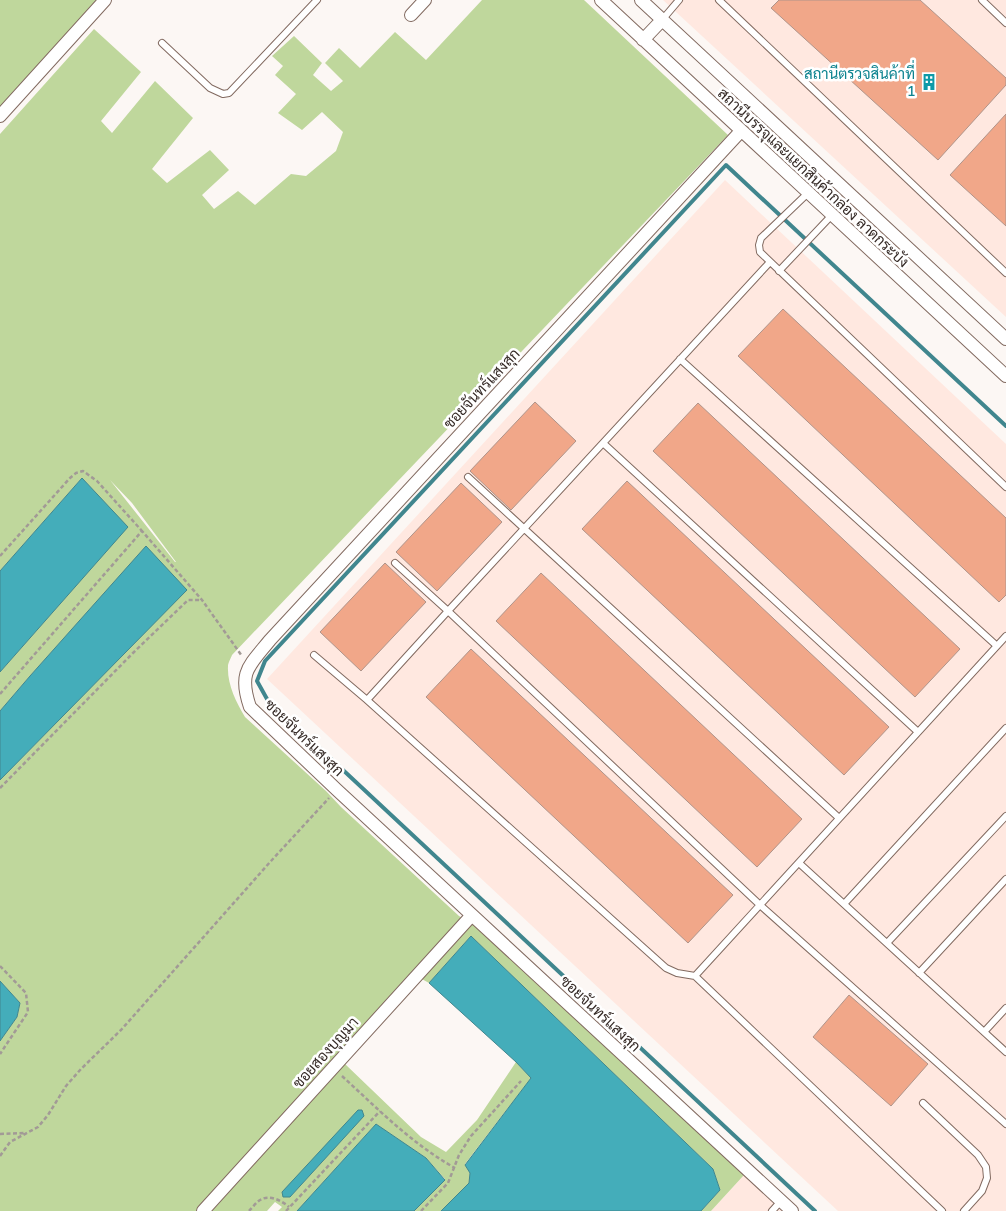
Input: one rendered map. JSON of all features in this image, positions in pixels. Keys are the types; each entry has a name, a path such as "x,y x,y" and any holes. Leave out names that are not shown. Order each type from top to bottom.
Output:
{"street":[{"path":"0,116 105,0"},
{"path":"411,15 425,0"},
{"name":"สถานีบรรจุและแยกสินค้ากล่อง ลาดกระบัง","path":"601,0 1006,376"},
{"name":"สถานีบรรจุและแยกสินค้ากล่อง ลาดกระบัง","path":"641,0 1006,339"},
{"path":"643,40 662,20"},
{"name":"ซอยจันทร์แสงสุก","path":"741,131 270,640 248,666 245,676 245,692 250,706 337,790 792,1211"},
{"name":"ซอยสองบุญมา","path":"202,1211 472,915"}],"lane":[{"path":"162,43 210,88 223,94 230,93 317,0"},
{"path":"662,20 679,0"},
{"path":"719,0 1006,273"},
{"path":"982,0 1006,23"},
{"path":"808,193 762,238 759,245 760,252 1006,487"},
{"path":"779,271 832,215"},
{"path":"367,700 770,262"},
{"path":"680,359 996,646"},
{"path":"603,443 918,732"},
{"path":"468,477 839,818"},
{"path":"395,563 448,610 760,905 1006,1124"},
{"path":"695,976 1006,636"},
{"path":"314,655 367,700 666,968 677,973 695,976 942,1211"},
{"path":"844,904 1006,728"},
{"path":"887,943 1006,816"},
{"path":"799,863 1006,1052"},
{"path":"918,973 1006,879"},
{"path":"984,1032 1006,1008"},
{"path":"923,1103 978,1155 986,1167 986,1178 982,1191 964,1211"},
{"path":"772,1211 781,1201"}],"path":[{"path":"0,556 70,478 76,473 84,471 97,481 202,600 248,666"},
{"path":"0,694 142,531"},
{"path":"0,788 188,600 202,600"},
{"path":"0,1156 10,1142 38,1127 66,1086 81,1069 121,1030 271,861 337,790"},
{"path":"0,966 26,993 28,1012 0,1054"},
{"path":"333,1068 411,1139 438,1159 455,1168"},
{"path":"421,1211 448,1183 459,1155 471,1136 520,1081"},
{"path":"286,1211 380,1111"},
{"path":"0,1134 26,1133"},
{"path":"249,1211 260,1199 268,1198 281,1200 289,1207"}],"shaded area":[{"path":"663,0 1006,0 1006,317"},
{"path":"725,180 1006,444 1006,1211 838,1211 267,679"},
{"path":"744,1175 785,1211 711,1211"}],"green space":[{"path":"0,0 102,0 0,110"},
{"path":"482,0 584,0 728,135 232,655 228,666 231,686 235,699 245,717 459,916 474,925 744,1175 711,1211 701,1211 720,1190 713,1169 471,936 429,983 420,978 345,1064 421,1137 446,1152 477,1120 516,1062 531,1078 465,1164 470,1173 469,1183 441,1211 414,1211 445,1179 426,1158 376,1124 297,1211 278,1211 282,1207 275,1202 267,1211 0,1211 0,1041 17,1017 20,1003 0,981 0,780 186,590 146,547 0,711 0,672 127,527 82,478 0,571 0,134 94,29 141,72 101,121 112,133 155,81 193,118 152,169 167,183 210,150 229,170 202,195 214,209 238,191 255,205 291,174 306,176 336,151 343,132 322,112 302,130 278,113 296,94 275,75 283,66 272,56 294,36 322,63 313,75 331,91 343,81 325,63 339,48 360,68 395,32 426,60","holes":["110,480 132,503 176,562 175,562","362,1111 363,1116 290,1197 283,1197"]}],"water":[{"path":"82,478 128,527 0,672 0,571"},
{"path":"146,546 187,590 0,780 0,711"},
{"path":"471,936 713,1169 720,1190 701,1211 441,1211 469,1183 470,1173 465,1165 531,1078 429,983"},
{"path":"0,981 20,1003 17,1017 0,1041"},
{"path":"358,1110 362,1110 364,1116 290,1197 283,1197 282,1192"},
{"path":"376,1124 426,1158 445,1180 414,1211 297,1211"}],"building":[{"name":"สถานีตรวจสินค้าที่ 1","path":"779,0 920,0 1006,78 1006,85 938,160 771,8"},
{"path":"1006,114 1006,226 950,175"},
{"path":"783,309 1006,518 1006,595 999,602 738,356"},
{"path":"535,402 576,441 511,510 470,471"},
{"path":"698,403 960,649 915,697 653,451"},
{"path":"627,481 889,727 844,775 582,529"},
{"path":"461,483 502,522 437,591 396,552"},
{"path":"385,563 426,602 361,671 320,632"},
{"path":"541,573 802,819 757,867 496,621"},
{"path":"471,649 733,895 688,943 426,697"},
{"path":"849,995 928,1064 891,1106 813,1037"}],"waterway":[{"path":"815,1211 267,699 257,681 265,661 726,165 1006,426"}],"place":[{"name":"สถานีตรวจสินค้าที่ 1","path":"929,82"}]}
